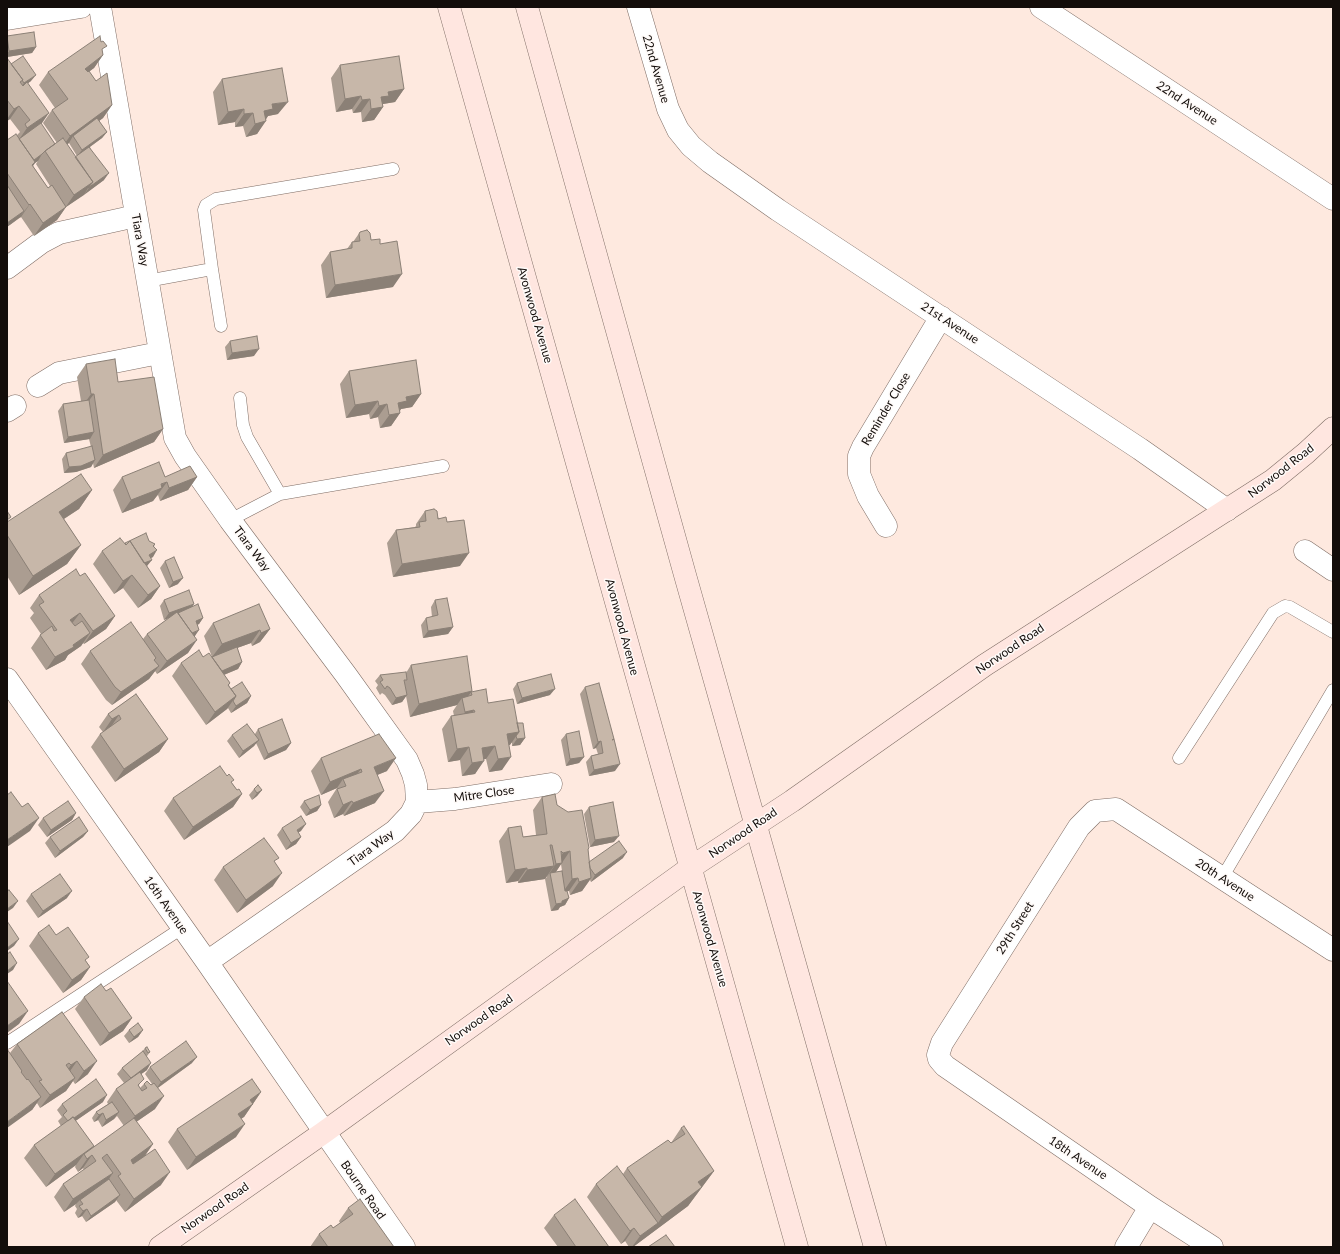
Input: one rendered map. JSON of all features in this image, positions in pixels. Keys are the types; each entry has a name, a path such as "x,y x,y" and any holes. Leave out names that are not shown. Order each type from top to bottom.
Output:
{"main road":[{"name":"Avonwood Avenue","path":"449,7 797,1247"},
{"path":"527,7 755,824 875,1247"},
{"name":"Norwood Road","path":"160,1247 323,1133 690,868 991,661 1273,480 1306,453 1333,428"}],"street":[{"path":"7,19 81,7"},
{"name":"Tiara Way","path":"100,7 146,281 175,438 185,456 230,520 346,675 407,760 413,774 417,802 408,817 395,831 207,962"},
{"name":"22nd Avenue","path":"638,7 668,109 678,130"},
{"name":"22nd Avenue","path":"1041,7 1333,199"},
{"name":"21st Avenue","path":"678,130 691,146 710,162 778,210 1140,449 1227,510"},
{"path":"7,268 42,242 59,233 136,216"},
{"name":"Reminder Close","path":"886,526 868,496 859,474 859,456 863,446 941,317"},
{"path":"38,386 59,373 159,353"},
{"path":"1305,551 1333,570"},
{"name":"16th Avenue","path":"7,679 207,962 323,1133"},
{"name":"Mitre Close","path":"417,802 455,799 551,784"},
{"name":"20th Avenue","path":"1116,809 1333,950"},
{"name":"29th Street","path":"945,1066 939,1059 938,1055 942,1044 1079,827 1095,811 1116,809"},
{"name":"18th Avenue","path":"945,1066 1150,1207 1212,1247"},
{"name":"Bourne Road","path":"323,1133 404,1247"},
{"path":"1126,1247 1150,1207"}],"lane":[{"path":"221,326 204,210 206,205 222,197 393,169"},
{"path":"146,281 212,269"},
{"path":"240,398 243,425 247,437 280,494"},
{"path":"230,520 280,494 443,466"},
{"path":"1179,758 1273,614 1285,606 1290,607 1333,632"},
{"path":"1222,878 1333,690"},
{"path":"7,1043 182,928"}],"building":[{"path":"34,32 36,47 9,51 7,36"},
{"path":"100,36 101,42 103,41 107,46 102,49 103,55 85,69 88,72 89,71 96,81 107,73 112,105 70,136 52,110 68,99 48,72"},
{"path":"23,56 36,75 24,83 11,64"},
{"path":"399,56 404,89 388,92 389,96 381,97 383,107 371,109 370,99 362,100 361,96 345,99 340,65"},
{"path":"7,58 23,80 20,82 23,86 27,82 49,113 27,128 25,124 30,120 19,106 14,109 7,100"},
{"path":"282,68 288,102 272,104 273,109 264,111 266,121 255,124 253,113 244,114 244,109 228,112 222,79"},
{"path":"97,118 107,132 82,150 73,136"},
{"path":"41,123 55,144 34,160 19,139"},
{"path":"16,134 35,162 32,165 48,188 52,185 66,207 43,223 7,173 7,140"},
{"path":"63,138 93,182 74,195 45,151"},
{"path":"89,147 109,173 88,188 93,182 75,157"},
{"path":"7,185 24,211 7,223"},
{"path":"367,230 370,233 371,240 380,239 380,244 397,241 402,274 335,285 330,252 352,248 352,242 360,241 360,232"},
{"path":"257,336 259,349 232,353 230,341"},
{"path":"115,359 118,382 154,377 163,429 103,455 94,394 91,394 86,364"},
{"path":"416,360 421,394 406,397 407,401 398,403 400,413 389,415 387,404 379,406 378,401 355,405 349,371"},
{"path":"89,400 94,432 68,437 63,404"},
{"path":"92,446 95,460 81,466 69,467 66,453"},
{"path":"159,462 165,477 190,466 197,477 169,488 167,482 161,484 162,488 131,500 122,477"},
{"path":"81,474 92,490 59,512 81,545 33,576 7,535 7,522"},
{"path":"434,509 437,511 438,519 446,517 447,522 464,520 469,553 402,564 396,530 420,527 419,522 426,521 425,511"},
{"path":"7,511 11,517 7,520"},
{"path":"146,533 149,541 155,544 153,546 157,550 149,555 152,560 144,563 130,541 126,545 125,543"},
{"path":"120,538 126,545 130,541 160,586 148,595 132,575 123,581 102,551"},
{"path":"174,557 183,578 173,582 165,561"},
{"path":"76,569 80,576 85,573 115,616 93,631 80,613 70,620 75,626 82,621 90,633 73,645 74,647 55,657 40,635 52,626 54,631 57,630 39,605 44,602 39,595"},
{"path":"189,590 194,604 169,613 164,600"},
{"path":"447,598 453,627 428,631 426,618 438,615 435,600"},
{"path":"198,604 203,618 196,621 199,630 192,633 178,613"},
{"path":"259,604 270,629 261,633 260,630 222,644 213,623"},
{"path":"177,612 197,640 167,661 147,634"},
{"path":"131,622 156,658 154,660 159,666 121,692 115,687 90,651"},
{"path":"237,647 242,662 222,671 212,657"},
{"path":"199,650 203,657 209,653 230,683 228,685 236,696 215,712 181,663"},
{"path":"467,656 472,691 419,704 411,665"},
{"path":"406,672 407,680 404,680 407,695 396,698 390,688 387,686 385,689 380,682 383,680 380,675"},
{"path":"551,674 555,689 522,698 517,683"},
{"path":"242,682 251,696 236,706 233,701 236,696 231,689"},
{"path":"599,683 620,764 594,770 591,756 603,753 601,741 598,742 585,687"},
{"path":"486,689 488,703 513,699 519,732 507,734 511,757 498,759 495,746 482,748 484,761 472,763 469,747 457,749 451,716 475,712 474,710 465,712 462,698 472,695 471,692"},
{"path":"136,694 168,739 124,769 100,734 121,719 119,715 112,719 108,714"},
{"path":"282,719 291,743 268,754 258,729"},
{"path":"517,723 523,723 525,738 517,739 516,736 519,732"},
{"path":"247,724 259,740 243,751 232,735"},
{"path":"579,731 584,757 570,759 566,734"},
{"path":"379,734 396,758 374,767 384,791 353,803 352,801 343,805 337,789 346,786 343,779 362,772 361,769 330,782 321,758"},
{"path":"220,766 227,776 229,774 234,780 231,782 242,794 193,827 173,798"},
{"path":"258,785 262,790 257,793 254,789"},
{"path":"11,792 22,807 28,803 39,818 7,840 7,795"},
{"path":"555,794 557,805 568,812 582,810 589,848 591,878 579,882 578,878 572,879 570,851 563,853 561,851 562,863 556,864 552,845 550,845 554,866 527,870 527,868 515,870 508,828 521,826 523,837 547,834 542,797"},
{"path":"319,795 321,805 310,810 304,801"},
{"path":"68,801 76,813 51,830 43,818"},
{"path":"613,802 619,836 595,840 589,807"},
{"path":"301,816 306,824 297,830 301,837 291,843 282,828"},
{"path":"79,817 88,831 60,851 50,837"},
{"path":"264,838 279,858 274,861 282,873 246,900 223,867"},
{"path":"619,841 627,852 595,875 590,868 589,862"},
{"path":"562,871 565,891 567,891 569,898 562,901 562,903 556,904 550,873"},
{"path":"60,874 72,891 43,911 31,894"},
{"path":"9,890 18,901 7,909 7,891"},
{"path":"7,921 19,939 7,948"},
{"path":"49,925 56,935 68,927 89,957 85,960 90,967 72,980 38,933"},
{"path":"10,952 17,963 7,971 7,954"},
{"path":"7,981 28,1011 7,1026"},
{"path":"101,984 106,991 111,988 132,1018 109,1033 84,997"},
{"path":"62,1012 97,1061 84,1071 77,1061 71,1065 69,1063 66,1065 75,1078 50,1095 39,1081 42,1080 17,1044"},
{"path":"138,1023 143,1030 134,1037 129,1030"},
{"path":"186,1041 197,1057 161,1082 150,1067"},
{"path":"147,1047 150,1052 148,1053 145,1048"},
{"path":"7,1049 22,1071 21,1072 41,1097 7,1122"},
{"path":"143,1051 151,1063 131,1078 122,1068"},
{"path":"140,1072 144,1079 138,1085 142,1091 147,1088 144,1084 147,1081 151,1085 154,1083 164,1096 135,1116 116,1089"},
{"path":"96,1079 107,1095 68,1121 63,1115 67,1111 62,1104"},
{"path":"252,1079 261,1092 250,1100 253,1104 238,1114 245,1124 196,1157 177,1129"},
{"path":"112,1102 119,1112 106,1120 103,1113 99,1115 96,1112"},
{"path":"73,1117 94,1146 55,1174 34,1145"},
{"path":"134,1118 153,1144 131,1160 133,1164 155,1149 170,1172 134,1199 118,1176 121,1174 107,1154 102,1158 113,1173 73,1199 63,1184 96,1161 92,1155 87,1159 84,1154"},
{"path":"684,1126 714,1171 698,1182 702,1187 662,1217 627,1168 668,1140 671,1143 685,1134 681,1128"},
{"path":"617,1166 658,1223 640,1236 634,1228 630,1231 596,1184"},
{"path":"109,1179 120,1195 91,1216 87,1209 83,1211 79,1206 83,1204 80,1200"},
{"path":"360,1199 394,1247 328,1247 319,1234 331,1225 333,1228 353,1214 348,1208"},
{"path":"575,1199 609,1247 576,1247 554,1215"},
{"path":"666,1235 675,1247 648,1247"}]}
